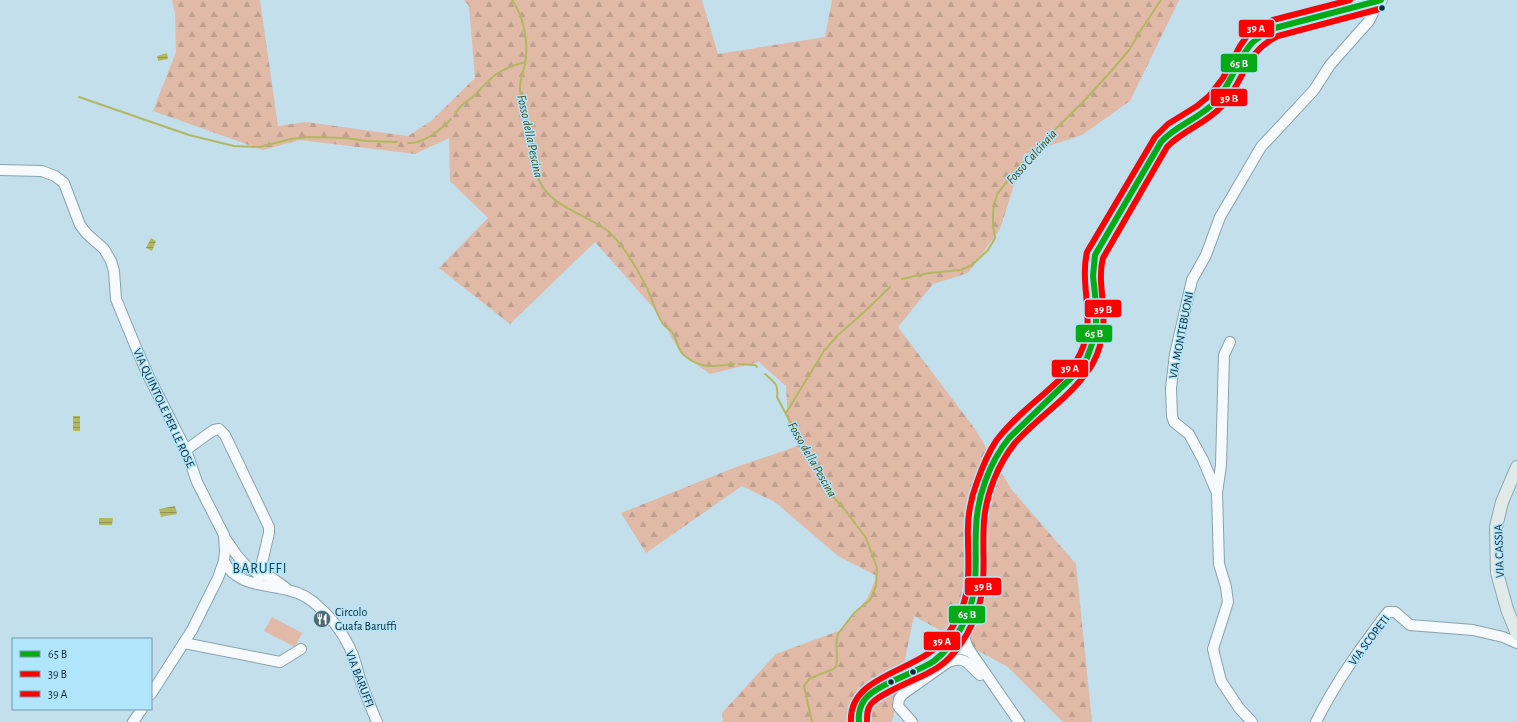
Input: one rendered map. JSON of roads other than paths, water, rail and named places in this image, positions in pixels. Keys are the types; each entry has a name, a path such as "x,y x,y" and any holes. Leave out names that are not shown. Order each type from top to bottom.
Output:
{"main road":[{"path":"859,722 858,714 864,700 885,685 914,670 946,650 964,623 973,602 975,592 976,517 979,500 989,473 1002,448 1013,433 1065,384 1085,360 1092,345 1096,321 1092,280 1095,255 1161,142 1172,131 1203,113 1216,102 1228,84 1250,43 1260,34 1275,28 1378,1"},
{"name":"VIA CASSIA","path":"1517,468 1502,502 1496,527 1497,573 1507,609 1517,634"}],"street":[{"name":"VIA MONTEBUONI","path":"1252,722 1239,708 1221,680 1213,649 1228,602 1226,587 1219,564 1217,493 1203,460 1189,434 1174,422 1171,409 1171,388 1175,354 1192,280 1206,255 1220,217 1261,147 1309,96 1330,65 1369,21 1378,1"},
{"name":"VIA QUINTOLE PER LE ROSE","path":"0,170 42,171 55,176 64,183 80,225 87,234 104,249 111,261 114,271 116,299 148,375 186,450 197,482 224,535 224,561 213,589 184,644 152,692"},
{"path":"1217,493 1221,465 1224,355 1230,342"},
{"path":"186,450 214,430 220,429 224,432 269,527 269,533 257,584"},
{"name":"VIA BARUFFI","path":"224,535 240,560 250,569 259,574 272,578 290,590 305,597 319,607 339,630 355,660 359,677 377,722"},
{"path":"213,589 234,574 238,568 240,560 232,558 224,561"},
{"name":"VIA BARUFFI","path":"224,561 234,574 242,579 257,584 290,590"},
{"name":"VIA SCOPETI","path":"1316,722 1325,704 1356,656 1388,612 1395,612 1410,625 1474,630 1504,637 1517,642"},
{"path":"964,623 964,637 967,650"},
{"path":"954,640 967,650 1019,722"},
{"path":"184,644 280,662 301,649"},
{"path":"946,650 967,650"},
{"path":"912,722 898,706 899,699 903,694 948,662 954,660 964,661 980,675 985,673"},
{"path":"914,670 922,680"},
{"path":"133,722 141,710"}],"waterway":[{"name":"Fosso della Pescina","path":"512,0 520,14 526,39 526,56 520,91 529,129 535,165 540,182 546,191 562,205 600,225 619,242 637,270 660,319 672,332 682,354 703,365 715,366 734,364"},
{"name":"Fosso Calcinaia","path":"902,279 929,273 961,270 972,265 988,250 995,238 993,213 994,203 998,193 1029,155 1083,102 1114,68 1129,50 1161,0"},
{"path":"455,114 463,104 492,77 502,70 525,62"},
{"path":"79,97 189,135 234,146 259,147 291,139 309,137 397,142"},
{"path":"408,143 414,143 426,139 437,132 451,119"},
{"name":"Fosso Calcinaia","path":"786,413 824,351 838,335 890,287"},
{"name":"Fosso della Pescina","path":"739,364 755,365 757,367"},
{"name":"Fosso della Pescina","path":"765,374 775,384 777,389 777,397 830,493 866,538 877,568 876,586 870,600 854,613 838,634 836,641 836,667 809,679 804,686 812,722"}],"place":[{"name":"Circolo Guafa Baruffi","path":"322,619"}],"district":[{"name":"BARUFFI","path":"260,568"}]}
